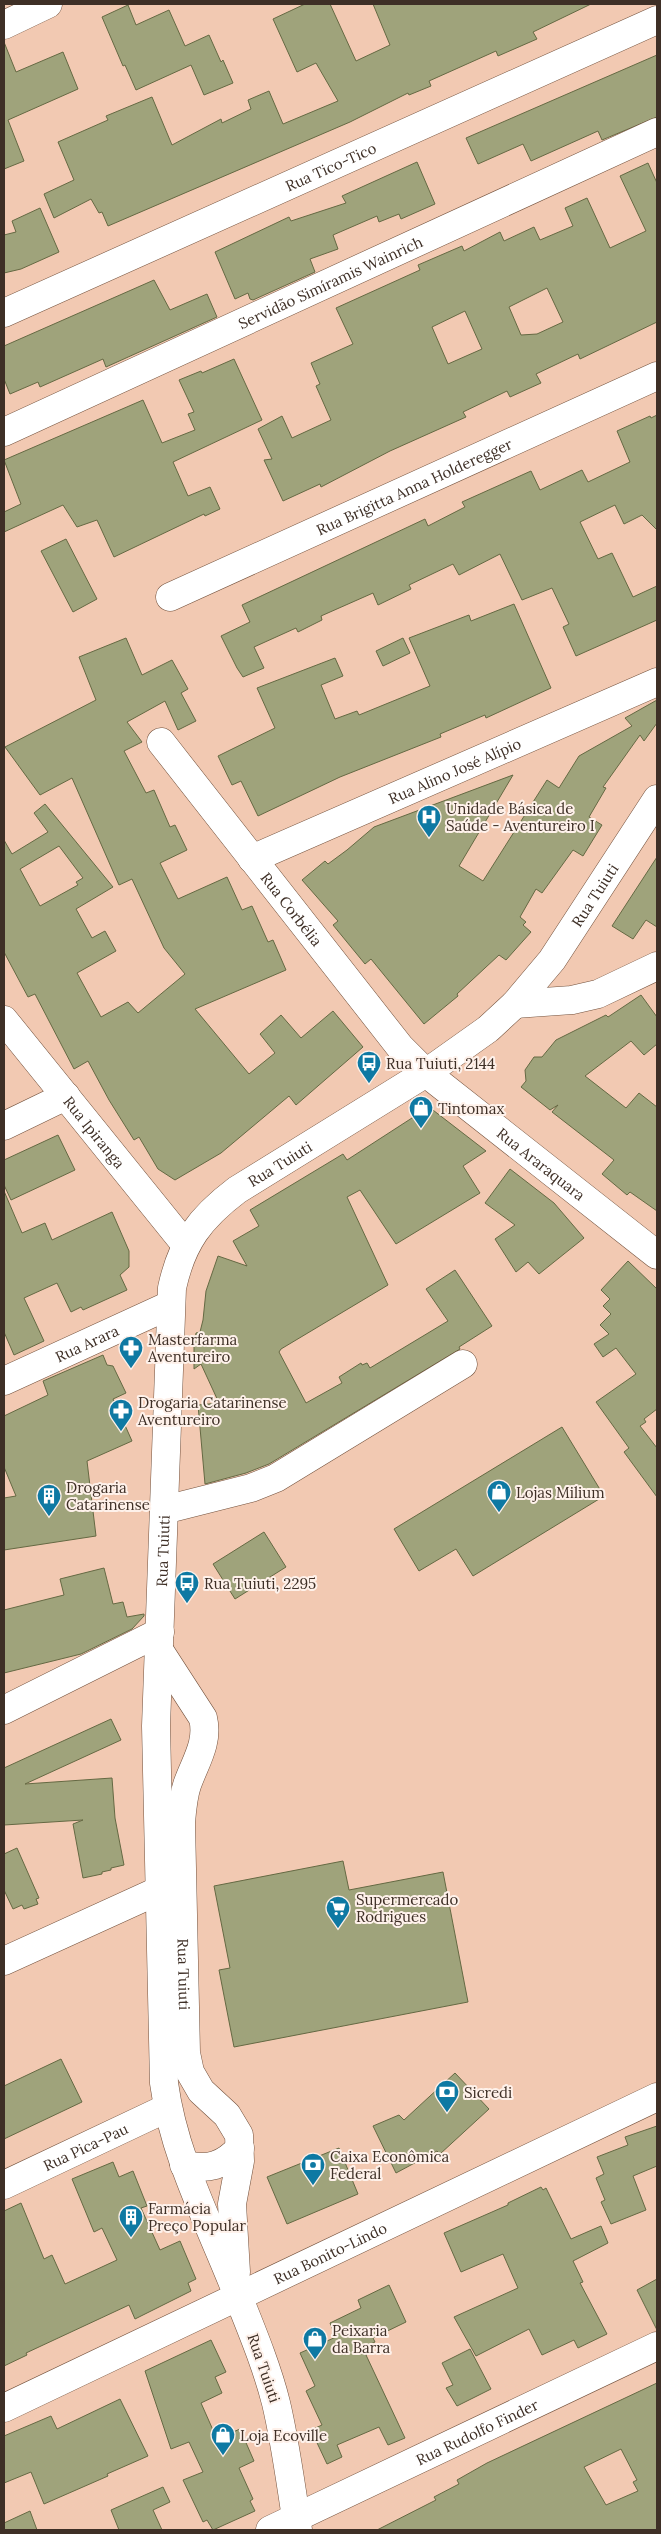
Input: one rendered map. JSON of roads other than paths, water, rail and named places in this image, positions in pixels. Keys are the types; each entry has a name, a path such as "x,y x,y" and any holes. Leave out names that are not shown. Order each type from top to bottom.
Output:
{"street":[{"path":"4,24 48,4"},
{"name":"Rua Tico-Tico","path":"4,313 657,20"},
{"name":"Servidão Simíramis Wainrich","path":"4,432 657,132"},
{"name":"Rua Brigitta Anna Holderegger","path":"170,597 657,376"},
{"name":"Rua Alino José Alípio","path":"252,859 657,682"},
{"name":"Rua Corbélia","path":"161,742 400,1047 426,1073"},
{"name":"Rua Tuiuti","path":"297,2524 276,2402 238,2297 184,2165 167,2108 162,2048 156,1726 170,1305 177,1264 185,1244 214,1207 237,1190 426,1073 488,1029 515,1004 552,960 657,799"},
{"path":"515,1004 572,1000 598,994 657,966"},
{"name":"Rua Ipiranga","path":"4,1020 185,1244"},
{"name":"Rua Araraquara","path":"426,1073 657,1255"},
{"path":"4,1126 66,1096"},
{"name":"Rua Arara","path":"4,1381 170,1305"},
{"path":"164,1510 251,1488 276,1478 463,1364"},
{"path":"4,1710 159,1641"},
{"name":"Rua Tuiuti","path":"159,1641 203,1718 206,1729 205,1742 187,1787 181,1823 186,2052 190,2072 201,2091 233,2124 239,2135 240,2148 232,2204 238,2297"},
{"path":"156,1726 166,1718 179,1714 203,1718"},
{"path":"4,1961 160,1890"},
{"name":"Rua Bonito-Lindo","path":"4,2408 657,2097"},
{"name":"Rua Pica-Pau","path":"4,2184 167,2108"},
{"path":"184,2165 207,2168 218,2166 226,2162 240,2148"},
{"name":"Rua Rudolfo Finder","path":"270,2530 297,2524 657,2346"}],"place":[{"name":"Unidade Básica de Saúde - Aventureiro I","path":"429,838"},
{"name":"Rua Tuiuti, 2144","path":"369,1084"},
{"name":"Tintomax","path":"421,1129"},
{"name":"Masterfarma Aventureiro","path":"131,1369"},
{"name":"Drogaria Catarinense Aventureiro","path":"121,1432"},
{"name":"Lojas Milium","path":"499,1513"},
{"name":"Drogaria Catarinense","path":"49,1517"},
{"name":"Rua Tuiuti, 2295","path":"187,1604"},
{"name":"Supermercado Rodrigues","path":"338,1929"},
{"name":"Sicredi","path":"447,2113"},
{"name":"Caixa Econômica Federal","path":"313,2186"},
{"name":"Farmácia Preço Popular","path":"131,2238"},
{"name":"Peixaria da Barra","path":"315,2360"},
{"name":"Loja Ecoville","path":"223,2456"}]}
